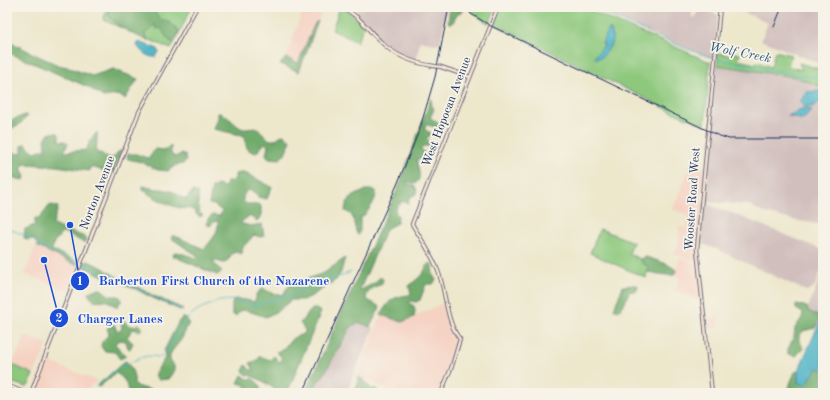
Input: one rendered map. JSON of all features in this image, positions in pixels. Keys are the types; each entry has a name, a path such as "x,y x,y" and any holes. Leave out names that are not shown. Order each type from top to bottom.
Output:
{"main road":[{"name":"Norton Avenue","path":"31,393 139,112 197,7"},
{"path":"341,7 355,15 380,42 394,53 414,62 434,66 470,78"},
{"name":"West Hopocan Avenue","path":"441,393 452,366 460,339 449,316 439,272 412,224 498,7"},
{"name":"Wooster Road West","path":"712,393 697,249 720,7"},
{"path":"7,385 25,393"}],"shaded area":[{"path":"304,7 323,7 298,63 286,58"},
{"path":"358,7 447,7 440,45 420,41 416,60 401,55 381,41 356,14"},
{"path":"591,7 695,7 691,16 694,18 701,7 718,15 714,58 707,57"},
{"path":"732,7 823,7 823,65 761,40 768,23"},
{"path":"716,65 795,77 823,87 823,225 788,219 762,212 750,205 706,202"},
{"path":"691,163 705,168 699,228 686,226 688,215 673,209"},
{"path":"702,202 823,250 823,266 815,286 811,290 806,291 714,248 698,243"},
{"path":"679,227 698,228 698,263 675,254 679,240"},
{"path":"36,244 38,247 78,266 68,291 25,274"},
{"path":"680,258 698,265 702,302 675,290 680,278 674,275"},
{"path":"823,271 823,317 822,317 807,310"},
{"path":"444,303 456,343 438,393 398,393 357,377 381,315 402,322"},
{"path":"719,317 718,326 720,328 706,328 705,319"},
{"path":"361,323 374,328 346,393 312,393 349,330 354,325"},
{"path":"25,336 48,344 34,374 13,365 7,381 7,356 15,359"},
{"path":"45,360 97,381 82,393 35,393 36,384"}],"green space":[{"path":"108,7 192,7 171,49 103,20"},
{"path":"110,7 155,7 156,15 172,24 179,32 176,40 173,43 167,38 161,28 157,29 155,24 152,29 145,33 148,41 137,36 112,20 108,15"},
{"path":"340,7 350,12 364,25 357,42 332,30"},
{"path":"450,7 462,7 464,9 450,24 448,22"},
{"path":"467,7 496,7 489,24"},
{"path":"501,7 582,7 710,62 705,125 677,114 494,24"},
{"path":"318,21 299,72 280,64 286,58 298,63 315,23"},
{"path":"7,40 58,65 92,76 113,69 138,79 125,99 118,95 103,97 88,87 7,52"},
{"path":"775,51 791,55 788,66 802,70 799,63 823,70 823,87 795,77 717,65 718,53 729,55 733,52 740,54 738,60 756,64 757,62 771,67"},
{"path":"431,98 434,109 430,118 440,123 442,126 439,128 425,125 425,130 431,133 430,136 426,138 430,142 429,146 423,146 421,149 429,157 417,159 419,180 414,184 406,182 415,186 417,191 416,194 409,198 408,203 400,201 401,204 398,205 395,211 398,216 397,223 387,228 383,235 360,289 361,290 376,282 379,278 382,278 382,283 368,293 366,299 380,307 370,327 361,323 354,325 349,330 312,393 305,393 399,186"},
{"path":"218,113 227,116 241,128 255,128 261,131 270,140 275,140 284,135 291,141 284,155 280,159 269,158 266,155 268,146 265,143 256,153 252,152 247,148 245,136 214,129 218,118"},
{"path":"25,115 28,116 18,126 7,129 7,122"},
{"path":"56,132 59,134 59,141 68,143 64,152 86,150 91,139 97,132 97,153 113,158 122,150 113,173 90,167 89,171 57,166 25,164 21,167 25,177 24,180 7,177 7,155 10,149 15,153 22,154 22,145 25,143 35,152 46,150 45,139 48,134"},
{"path":"171,146 171,154 175,157 181,154 185,155 186,161 183,164 176,165 168,171 158,170 141,162 128,159 127,157 128,154 136,154 147,158 150,157 155,149 165,150"},
{"path":"245,173 272,187 267,199 258,197 253,191 248,190 243,198 244,203 253,205 258,204 261,206 261,217 257,221 249,216 240,223 250,226 262,224 264,236 260,237 254,235 242,248 243,251 241,254 236,252 231,254 230,258 224,263 212,260 222,272 217,275 173,256 174,253 177,252 196,258 198,256 171,238 173,235 204,249 209,243 216,233 218,221 214,222 210,226 206,224 208,219 213,215 220,216 222,211 214,205 209,204 212,188 217,185 225,187 227,182 232,181 235,178 235,174"},
{"path":"144,186 171,191 186,199 193,191 198,193 200,214 203,215 200,217 192,209 176,207 165,203 144,190 142,187"},
{"path":"366,190 374,190 376,191 376,194 370,208 363,217 360,217 360,231 358,235 352,216 345,211 349,200"},
{"path":"52,205 58,207 53,224 57,227 85,237 87,240 84,243 68,234 62,233 53,245 52,250 76,261 76,265 38,247 35,240 27,240 24,238 25,229 35,225 35,218 40,218 49,206"},
{"path":"600,229 633,242 629,254 640,259 642,263 648,266 646,278 590,253"},
{"path":"646,257 667,264 676,270 674,275 647,272 648,266 642,263 640,259"},
{"path":"345,258 341,272 336,280 310,297 302,300 291,300 279,310 266,317 241,310 236,316 232,314 232,304 234,299 254,302 256,299 256,294 263,288 273,294 284,294 290,285 324,273"},
{"path":"88,261 152,295 183,309 182,311 132,287 114,281 84,267 83,263"},
{"path":"430,263 432,264 433,275 436,280 433,284 426,284 420,300 416,302 411,301 409,303 414,306 414,317 402,322 381,315 386,306 392,300 411,293 409,286 423,274 427,265"},
{"path":"637,285 637,290 629,292 626,300 619,310 614,309 623,286"},
{"path":"101,289 110,296 119,296 122,300 117,307 108,301 94,300 88,293 93,290"},
{"path":"796,305 808,308 807,310 820,317 815,328 803,331 799,337 803,349 796,356 788,354 788,349 794,337 795,328 802,318 803,313 796,309"},
{"path":"312,309 316,309 321,312 287,393 274,393 275,389 243,371 246,365 250,370 254,370 250,363 258,360 260,356 270,360 274,356 280,363 282,358 276,352 282,350 293,338 305,333 305,330 300,323"},
{"path":"183,317 189,323 180,342 170,355 171,362 174,366 174,371 168,379 158,380 155,377 155,373 165,358 164,351 179,321"},
{"path":"122,319 129,326 139,324 143,328 139,331 133,329 127,337 133,343 130,349 123,340 118,341 115,344 126,356 120,359 115,352 104,351 101,346 102,342 109,334 107,328 114,324 117,331 120,331 122,328"},
{"path":"125,361 133,372 134,384 139,387 152,390 154,393 128,393 127,386 122,377 116,373 99,387 97,386"},
{"path":"13,365 33,374 29,385 26,387 7,381"},
{"path":"818,368 823,370 823,393 786,393 795,372 798,371 798,383"},
{"path":"242,375 248,379 253,379 260,385 260,393 252,393 248,391 243,393 242,391 246,385 238,383"},
{"path":"358,377 363,379 363,382 366,382 368,386 374,390 375,388 380,393 355,393 358,384"}],"water":[{"path":"609,29 613,37 611,45 601,58 594,58 604,45 602,43"},
{"path":"139,42 158,49 159,52 156,57 150,57 143,52 137,45"},
{"path":"806,92 823,92 823,99 817,104 812,107 806,107 800,102"},
{"path":"803,108 812,110 803,120 788,116"},
{"path":"822,317 823,370 817,368 806,385 798,383 798,371"}],"waterway":[{"name":"Wolf Creek","path":"591,7 685,48 714,58"},
{"name":"Wolf Creek","path":"717,59 804,76 823,78"},
{"path":"9,229 30,237 38,245 79,263"},
{"path":"82,264 133,286 183,311"},
{"path":"191,315 199,309 219,301 236,300 258,305 266,301 278,300 282,296 291,296 317,282 342,276 351,272"},
{"path":"96,386 115,371 139,358 148,356 161,357 165,354 189,317"}],"railway":[{"path":"303,393 397,185 420,128 435,77 449,7"},
{"path":"466,7 471,14 491,26 717,135 729,139 823,139"},
{"path":"774,27 782,7"}],"place":[{"name":"Barberton First Church of the Nazarene","path":"70,225"},
{"name":"Charger Lanes","path":"44,260"}]}
